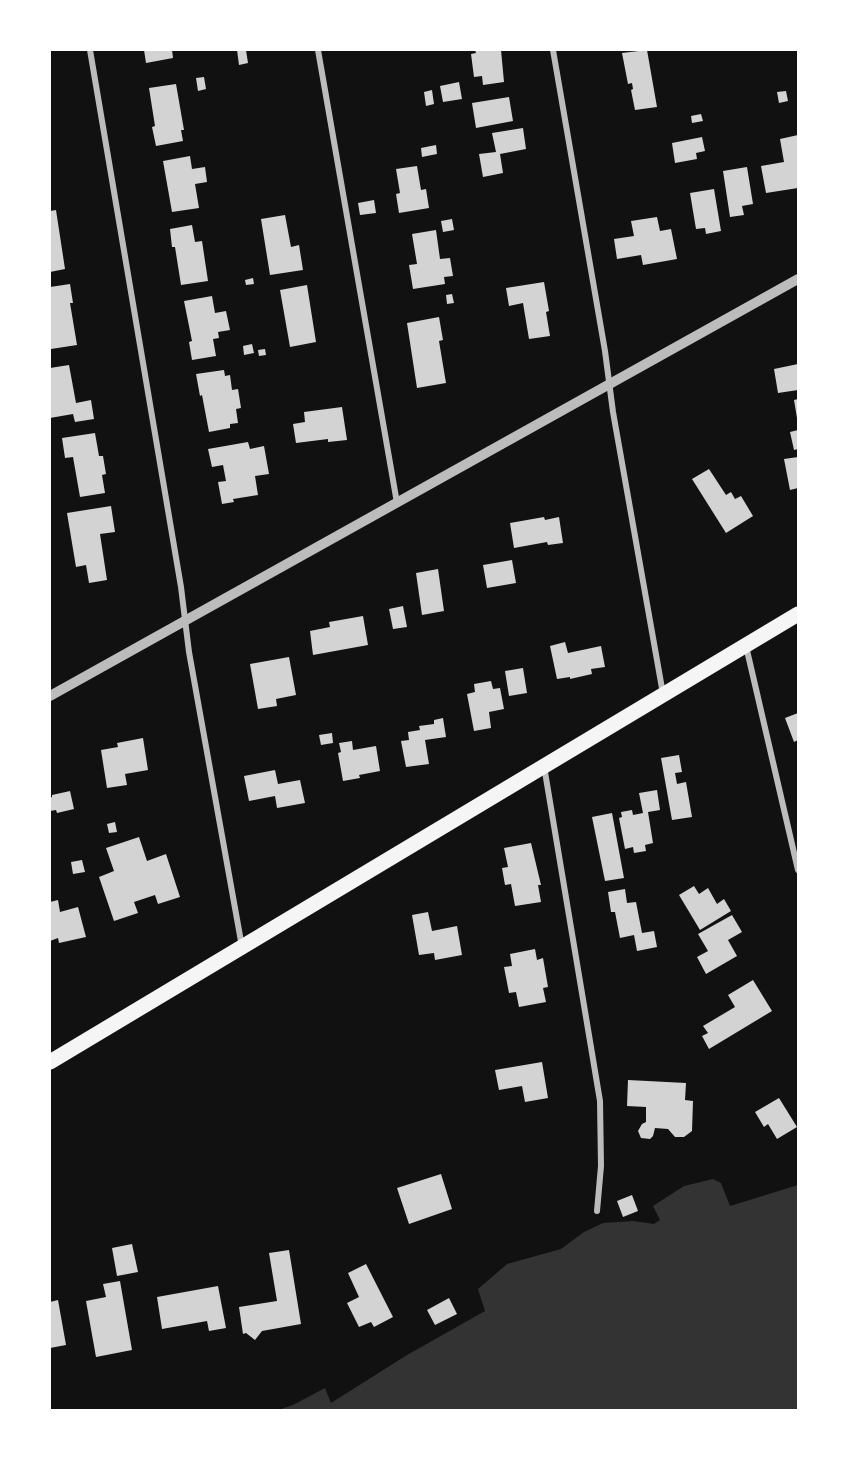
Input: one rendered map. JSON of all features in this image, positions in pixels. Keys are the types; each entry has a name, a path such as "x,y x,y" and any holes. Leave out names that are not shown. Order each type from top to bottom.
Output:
{"main road":[{"path":"50,1062 798,614"}],"street":[{"path":"90,50 181,587 191,663 242,948"},
{"path":"318,50 397,503"},
{"path":"553,50 664,694"},
{"path":"50,696 798,279"},
{"path":"746,646 798,870"},
{"path":"544,765 600,1101 602,1166 597,1211"}],"shaded area":[{"path":"713,1179 721,1183 730,1206 798,1185 798,1410 278,1410 293,1405 325,1388 331,1403 407,1355 485,1311 478,1289 507,1264 561,1249 584,1232 603,1223 633,1221 654,1224 660,1220 653,1206 684,1186"}],"building":[{"path":"144,50 172,50 173,58 146,63"},
{"path":"237,50 246,50 248,63 239,65"},
{"path":"475,50 501,50 504,82 483,85 482,76 474,77 471,54 476,53"},
{"path":"647,50 657,107 635,110 632,83 628,84 622,53"},
{"path":"204,77 206,89 198,91 196,78"},
{"path":"459,82 462,99 443,102 440,86"},
{"path":"176,84 184,130 181,130 183,141 156,146 149,88"},
{"path":"432,90 434,104 426,106 424,92"},
{"path":"786,91 788,101 779,103 777,92"},
{"path":"509,97 513,121 476,128 472,103"},
{"path":"701,114 703,121 692,123 691,116"},
{"path":"523,128 526,149 500,154 503,173 483,177 479,154 496,152 492,133"},
{"path":"798,135 798,188 766,193 761,166 784,162 780,139"},
{"path":"702,137 705,151 696,153 697,159 675,163 672,143"},
{"path":"436,145 437,154 422,157 421,148"},
{"path":"190,156 192,169 205,167 207,182 195,184 199,208 172,212 163,161"},
{"path":"417,166 421,190 426,189 429,208 399,213 396,194 400,193 396,169"},
{"path":"747,167 753,204 742,206 744,215 730,217 723,171"},
{"path":"714,189 721,231 706,234 705,228 696,229 690,193"},
{"path":"374,200 376,213 360,215 358,203"},
{"path":"56,210 65,269 50,272 50,211"},
{"path":"285,215 291,247 299,245 303,270 270,275 261,219"},
{"path":"657,217 660,231 671,229 677,259 643,265 641,255 617,259 614,239 634,236 631,221"},
{"path":"452,219 454,230 443,232 441,221"},
{"path":"192,225 195,242 202,241 208,281 181,285 170,229"},
{"path":"436,230 440,259 450,258 453,276 444,277 445,284 413,289 409,265 417,264 412,234"},
{"path":"253,278 254,284 246,285 245,280"},
{"path":"544,282 550,336 529,339 523,303 509,306 506,288"},
{"path":"70,284 73,303 70,303 77,345 51,349 50,287"},
{"path":"307,285 316,342 290,347 280,290"},
{"path":"452,294 454,303 447,304 446,295"},
{"path":"212,296 215,313 226,311 230,330 218,332 219,338 213,339 216,356 192,360 189,342 192,341 184,301"},
{"path":"439,317 443,340 439,341 446,383 417,388 407,323"},
{"path":"252,344 254,353 244,355 243,346"},
{"path":"265,349 266,355 259,356 258,350"},
{"path":"798,364 798,390 778,393 774,369"},
{"path":"69,365 76,403 91,400 94,419 75,422 73,414 50,418 50,368"},
{"path":"224,370 225,376 230,375 232,390 238,389 241,408 236,409 238,423 230,424 230,428 209,432 196,374"},
{"path":"798,399 798,418 797,418 794,400"},
{"path":"342,407 347,440 328,442 328,439 296,443 293,424 305,422 304,412"},
{"path":"798,430 798,449 794,450 790,432"},
{"path":"95,433 99,456 103,456 106,474 102,475 105,493 80,497 73,457 65,458 62,438"},
{"path":"248,442 250,449 264,446 269,474 255,476 258,495 233,499 234,502 222,504 218,482 226,481 223,465 212,467 208,449"},
{"path":"798,457 798,488 790,490 784,459"},
{"path":"709,469 726,495 731,492 735,499 741,496 753,516 726,533 692,479"},
{"path":"111,506 115,532 100,534 107,580 89,583 86,565 76,567 67,513"},
{"path":"544,517 545,520 559,517 563,543 548,545 547,542 514,548 510,523"},
{"path":"512,560 516,583 487,588 483,565"},
{"path":"438,569 444,611 422,615 416,573"},
{"path":"403,606 407,627 393,629 389,609"},
{"path":"363,616 368,645 313,655 310,631 330,627 329,622"},
{"path":"565,642 568,653 601,646 605,667 591,669 592,674 570,679 570,677 557,679 550,646"},
{"path":"289,657 296,695 276,699 277,706 258,709 250,664"},
{"path":"523,668 527,693 509,696 505,671"},
{"path":"491,681 493,689 500,688 504,709 489,712 491,728 474,731 467,694 475,692 474,684"},
{"path":"798,713 798,740 794,742 785,718"},
{"path":"443,718 446,737 425,740 429,764 406,767 401,741 409,740 408,732 420,730 419,726 434,724 434,720"},
{"path":"332,733 333,743 321,745 319,735"},
{"path":"143,738 148,770 125,774 127,785 107,788 101,750 118,747 117,743"},
{"path":"352,741 353,750 376,746 380,771 343,781 338,753 341,752 339,743"},
{"path":"679,755 682,772 675,773 677,784 686,782 692,817 672,820 661,758"},
{"path":"275,770 278,784 300,780 305,803 277,808 275,796 249,801 244,776"},
{"path":"657,790 660,810 648,812 653,843 645,845 646,851 634,853 633,847 625,849 619,818 622,817 621,812 632,810 633,815 643,813 639,793"},
{"path":"70,791 74,809 57,813 56,810 50,811 52,795"},
{"path":"612,813 624,878 605,881 592,817"},
{"path":"115,822 117,832 109,833 107,824"},
{"path":"139,837 147,861 166,854 180,897 158,904 155,895 134,902 138,913 114,921 99,877 114,871 106,848"},
{"path":"531,843 541,885 538,885 541,902 515,906 511,884 505,885 502,868 508,867 504,848"},
{"path":"82,860 85,872 73,874 71,862"},
{"path":"694,886 699,894 708,888 717,904 724,899 731,911 700,930 679,895"},
{"path":"625,889 627,903 636,902 642,933 654,931 657,947 637,951 634,935 620,938 615,912 611,912 608,892"},
{"path":"58,900 60,912 78,907 86,937 59,943 58,938 50,941 50,902"},
{"path":"428,912 432,931 457,926 462,955 435,960 434,953 419,955 412,915"},
{"path":"732,915 742,932 728,940 737,956 706,974 697,957 708,951 698,934"},
{"path":"535,949 537,960 543,958 548,987 543,988 546,1002 519,1007 516,992 509,993 504,967 512,966 510,954"},
{"path":"753,980 772,1011 709,1049 702,1036 708,1033 703,1026 735,1007 728,995"},
{"path":"542,1062 548,1098 525,1102 522,1086 499,1090 495,1070"},
{"path":"628,1080 686,1083 685,1100 693,1101 692,1131 684,1137 675,1137 668,1129 655,1128 650,1139 641,1138 638,1131 646,1122 646,1107 627,1106"},
{"path":"779,1098 797,1127 777,1139 768,1124 764,1127 755,1112"},
{"path":"441,1174 452,1209 409,1224 397,1188"},
{"path":"632,1195 638,1211 623,1217 617,1201"},
{"path":"132,1244 138,1272 117,1276 112,1248"},
{"path":"289,1250 301,1324 262,1331 255,1340 246,1333 243,1334 239,1307 277,1301 269,1253"},
{"path":"366,1264 393,1317 374,1327 371,1322 359,1327 347,1303 359,1297 348,1273"},
{"path":"120,1281 132,1350 96,1357 86,1301 106,1297 103,1284"},
{"path":"218,1286 226,1328 209,1331 207,1321 162,1329 157,1297"},
{"path":"449,1298 457,1314 435,1325 427,1310"},
{"path":"58,1300 66,1345 50,1348 50,1302"}]}
